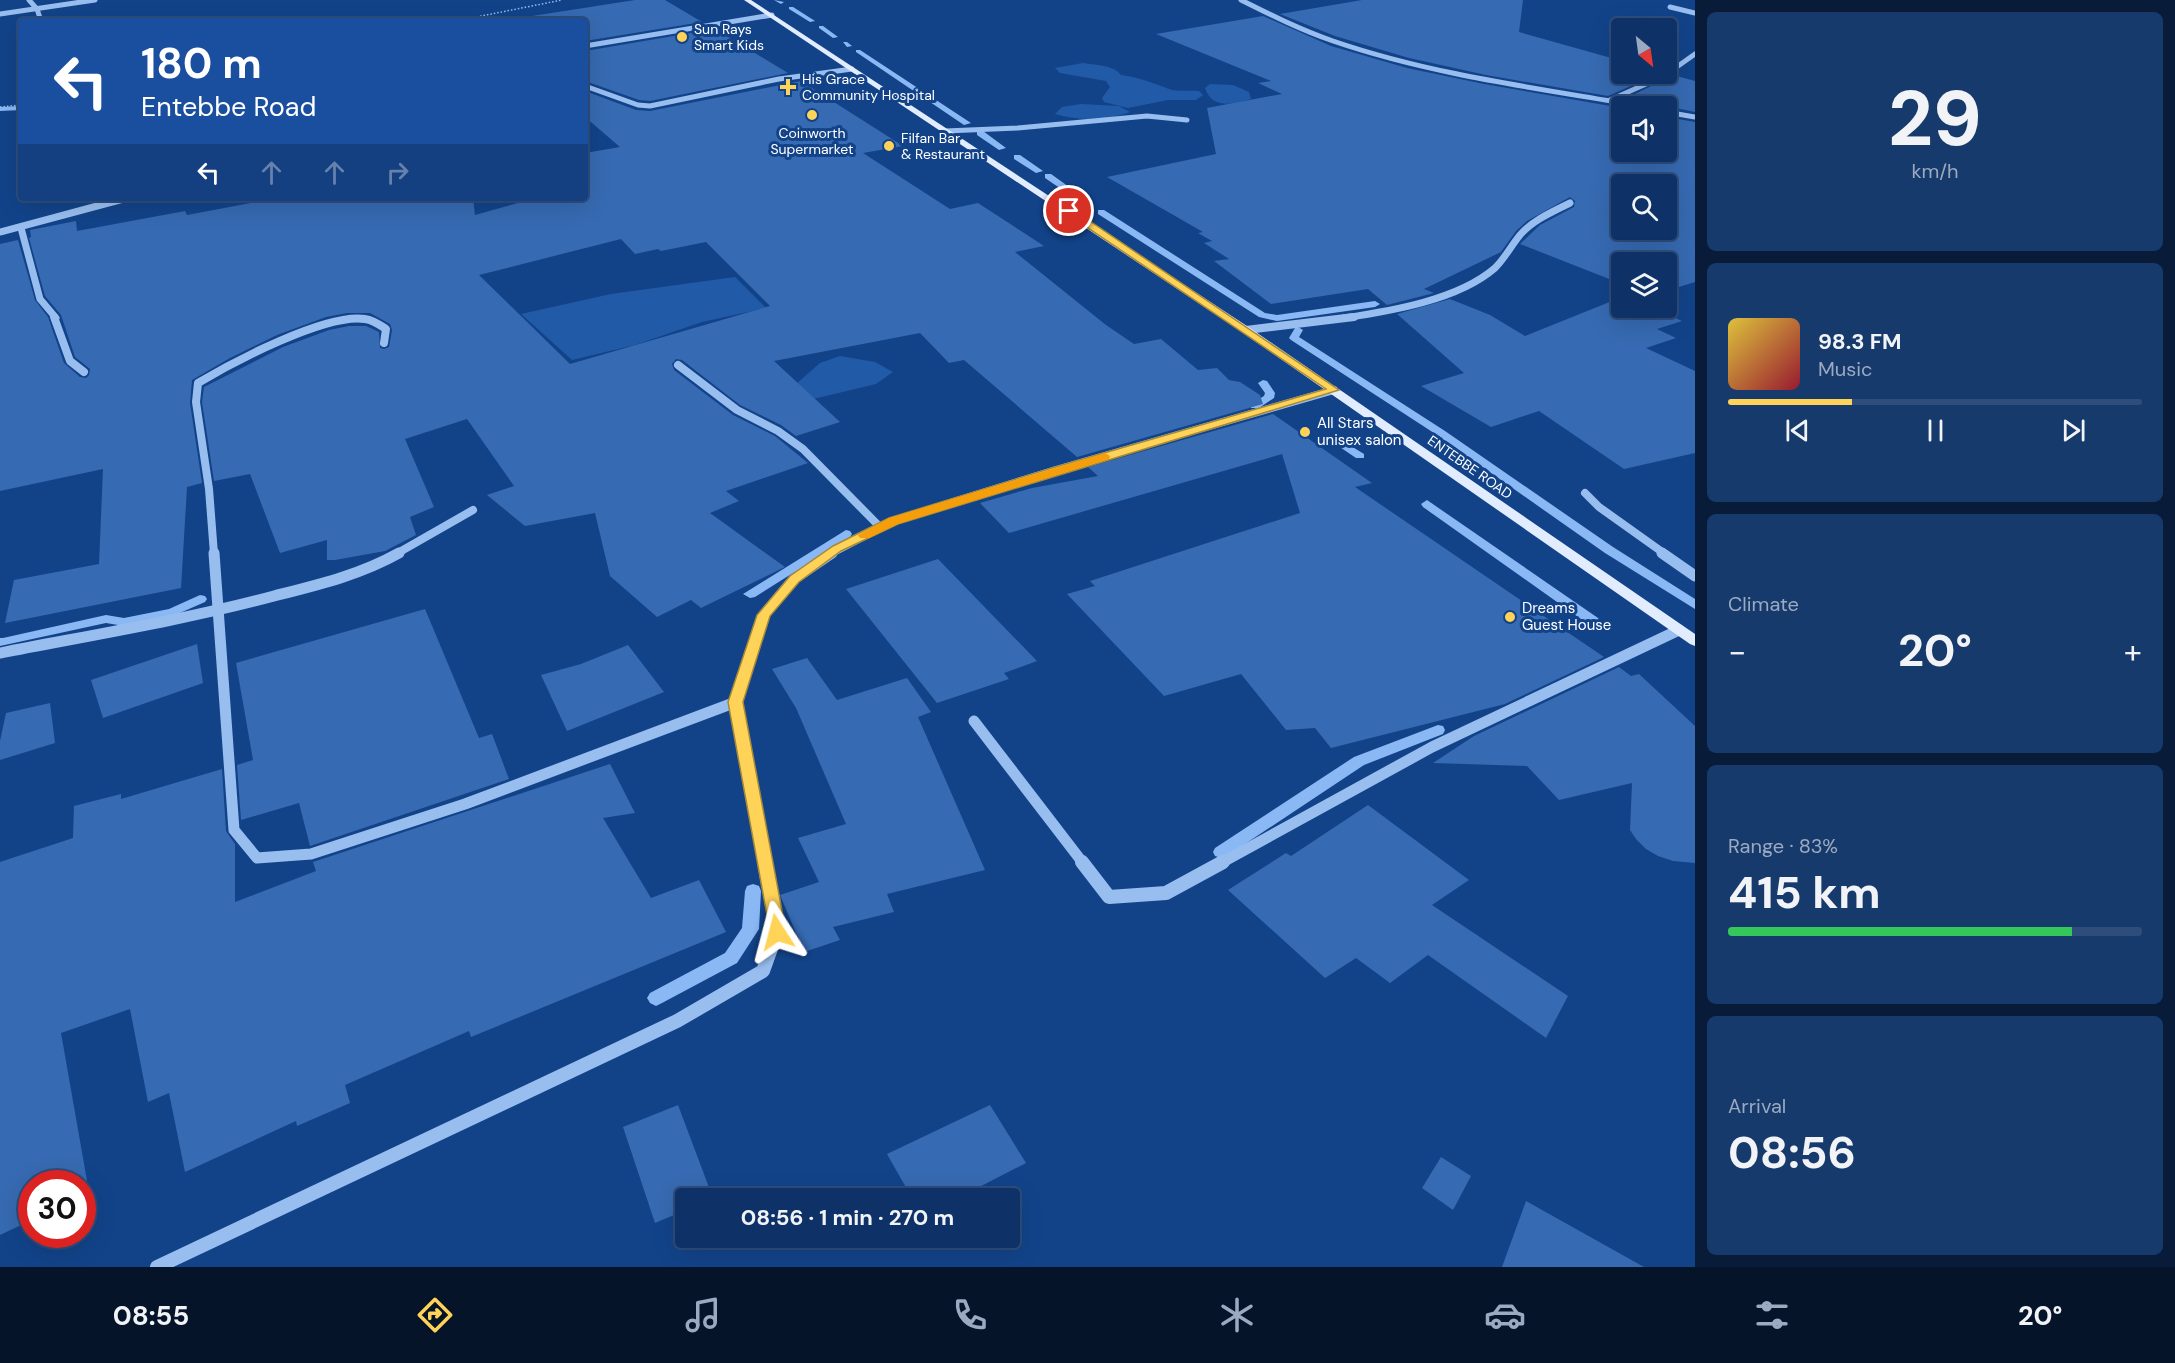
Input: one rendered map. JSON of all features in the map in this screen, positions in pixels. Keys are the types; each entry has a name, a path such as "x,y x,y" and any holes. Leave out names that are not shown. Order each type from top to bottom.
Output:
{"main road":[{"name":"ENTEBBE ROAD","path":"747,0 1246,330 1695,641"}],"street":[{"path":"29,0 37,9 40,18"},
{"path":"0,14 95,0"},
{"path":"1242,0 1286,22 1347,46 1446,72 1609,101 1664,76 1695,54"},
{"path":"1670,8 1695,13"},
{"path":"588,46 772,15"},
{"path":"588,87 638,105 650,106 778,79 852,69"},
{"path":"1677,114 1695,117"},
{"path":"945,131 1034,127 1147,116 1187,120"},
{"path":"0,232 116,201"},
{"path":"1246,330 1399,309 1461,288 1490,272 1508,255 1526,229 1570,202"},
{"path":"21,228 40,299 57,320 70,361 84,372"},
{"path":"384,343 386,329 364,318 340,322 267,347 215,372 198,383 196,402 209,489 234,830 257,858 311,854 494,794 736,702"},
{"path":"678,365 737,410 778,431 803,449 880,527"},
{"path":"157,1267 443,1130 677,1022 763,971 777,932 736,702 764,615 794,579 837,549 880,527 1056,470 1334,390"},
{"path":"1586,493 1599,507 1695,576"},
{"path":"0,653 217,611 332,582 381,563 473,510"},
{"path":"974,721 1109,897 1166,893 1432,747 1679,630"}],"path":[{"path":"471,18 562,0"},
{"path":"0,107 18,105"}],"shaded area":[{"path":"1083,63 1109,67 1121,75 1172,90 1199,91 1203,95 1196,100 1168,100 1128,108 1104,102 1102,98 1110,87 1106,81 1060,73 1055,68"},
{"path":"1210,84 1233,85 1249,92 1251,99 1231,104 1218,102 1208,95 1205,88"},
{"path":"1081,104 1119,106 1130,112 1093,119 1055,114 1062,107"},
{"path":"735,277 766,308 702,322 635,345 572,360 521,314 611,294"},
{"path":"840,356 875,362 893,372 876,384 809,400 795,385 820,363"}],"building":[{"path":"635,0 665,0 702,22 588,41 588,18 519,18"},
{"path":"1362,0 1523,0 1519,32 1611,58 1611,84 1635,84 1608,96 1486,75 1409,58 1335,36 1280,14"},
{"path":"1263,16 1331,46 1407,68 1611,106 1611,162 1677,162 1677,119 1695,122 1695,282 1677,288 1677,252 1611,252 1611,280 1520,244 1540,225 1574,207 1575,201 1570,197 1527,221 1516,231 1501,252 1424,289 1434,293 1387,305 1368,289 1271,304 1214,261 1229,259 1204,243 1212,241 1198,233 1203,232 1107,177 1216,154 1207,108 1282,94 1258,83 1271,81 1156,34"},
{"path":"715,29 788,73 650,101 639,100 588,82 588,64 591,64 588,62 588,50"},
{"path":"1677,76 1695,81 1695,112 1677,108 1677,96 1631,96 1655,84 1677,84"},
{"path":"801,81 903,146 863,153 950,209 978,203 1044,246 1015,252 1106,325 1134,344 1161,339 1198,370 1217,368 1229,380 1240,382 1260,395 1263,404 1077,457 964,360 949,363 920,333 774,361 840,422 796,436 781,425 740,405 682,360 676,359 672,364 674,370 733,415 775,436 808,463 726,491 739,501 710,513 785,567 701,608 691,600 657,617 610,576 595,513 525,526 487,495 514,486 467,419 405,439 434,507 410,517 416,535 385,551 335,560 327,560 327,540 280,553 250,474 214,481 202,402 204,387 283,347 329,330 349,326 366,326 379,332 380,348 389,347 392,330 390,324 370,313 347,313 326,317 277,335 192,380 190,403 202,483 187,487 181,588 5,623 14,580 99,564 103,469 0,491 0,244 18,240 35,300 48,317 64,363 80,377 86,378 90,369 75,357 61,315 45,296 29,238 31,237 30,230 76,221 77,231 185,211 187,215 261,201 473,201 475,215 525,201 588,201 588,152 620,147 588,120 588,92 636,110 650,111","holes":["621,239 635,254 658,249 661,251 706,242 770,306 570,364 479,275"]},
{"path":"1450,299 1490,315 1525,336 1611,301 1611,318 1675,318 1682,321 1657,329 1676,338 1646,348 1695,371 1695,453 1624,469 1539,411 1491,427 1421,386 1464,373 1397,314"},
{"path":"1273,414 1372,483 1355,487 1604,657 1505,704 1331,748 1315,728 1286,730 1241,674 1164,696 1067,594 1095,586 1090,581 1300,513 1282,454 1009,533 980,503 1032,488 1098,476 1088,467"},
{"path":"938,559 1037,661 1004,673 1009,679 937,703 846,589"},
{"path":"425,609 479,738 492,734 509,779 310,846 299,803 241,820 237,765 253,760 236,663"},
{"path":"197,644 203,683 103,718 91,680"},
{"path":"628,645 664,692 567,731 541,675 581,664"},
{"path":"807,658 837,700 907,678 931,712 918,717 985,870 887,894 894,912 833,927 840,940 804,952 780,895 819,882 798,838 846,824 796,708 772,669"},
{"path":"1619,667 1631,676 1639,674 1695,726 1695,863 1673,861 1658,856 1636,839 1630,830 1632,783 1559,800 1527,766 1433,763 1474,736"},
{"path":"50,703 55,743 0,760 0,741 6,713"},
{"path":"610,764 635,813 603,818 651,898 699,880 726,932 471,1037 469,1031 345,1085 350,1103 297,1126 296,1121 185,1172 169,1093 148,1102 130,1009 61,1033 85,1170 18,1170 18,1227 0,1235 0,862 73,838 74,806 121,794 121,799 222,769 226,831 235,844 235,902 316,871 313,862"},
{"path":"1368,805 1469,880 1432,905 1568,996 1546,1038 1428,955 1390,983 1356,958 1325,978 1228,890 1286,853 1291,856"},
{"path":"678,1105 709,1188 675,1188 675,1215 655,1223 623,1127"},
{"path":"990,1105 1026,1163 977,1188 906,1188 887,1154"},
{"path":"1441,1157 1471,1176 1453,1210 1422,1188"},
{"path":"1526,1201 1644,1267 1502,1267"}],"waterway":[{"path":"777,0 781,2"},
{"path":"791,8 812,21"},
{"path":"821,27 835,37"},
{"path":"845,43 849,46"},
{"path":"858,51 967,123"},
{"path":"0,109 18,108"},
{"path":"980,133 1002,148"},
{"path":"1017,157 1039,171"},
{"path":"1048,176 1086,202"},
{"path":"1101,212 1262,315 1277,318 1375,304"},
{"path":"1298,330 1294,338 1441,433 1609,550 1695,605"},
{"path":"1255,406 1269,398 1270,393 1263,383"},
{"path":"1338,441 1360,456"},
{"path":"1427,504 1593,621"},
{"path":"750,594 846,534"},
{"path":"3,642 106,619 124,622 173,612 200,599"},
{"path":"1221,852 1359,761 1438,730"},
{"path":"656,998 731,958 750,929 753,891"}],"slow traffic":[{"path":"864,535 893,521 1105,456"}],"place":[{"name":"Sun Rays Smart Kids","path":"682,37"},
{"name":"His Grace Community Hospital","path":"788,87"},
{"name":"Coinworth Supermarket","path":"812,115"},
{"name":"Filfan Bar & Restaurant","path":"889,146"},
{"name":"All Stars unisex salon","path":"1305,432"},
{"name":"Dreams Guest House","path":"1510,617"}],"route":[{"path":"777,932 736,702 764,615 794,579 837,549 893,521 1056,470 1334,390 1069,211"}]}
